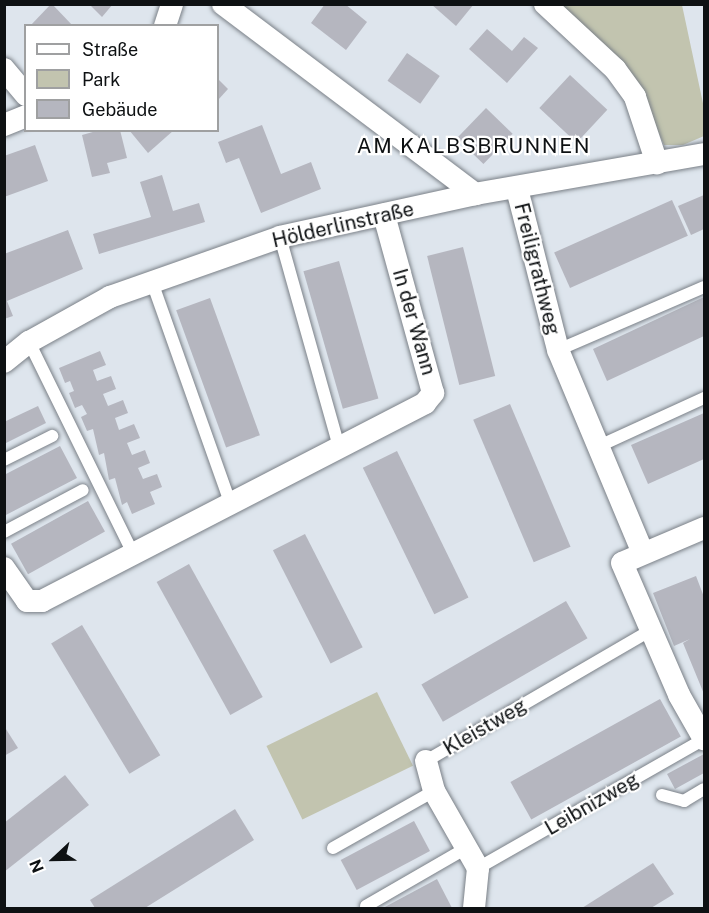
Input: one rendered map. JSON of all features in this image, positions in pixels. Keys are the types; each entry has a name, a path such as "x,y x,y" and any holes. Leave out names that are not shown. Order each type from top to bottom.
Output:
{"street":[{"path":"166,24 172,4"},
{"path":"224,4 475,194"},
{"path":"545,4 615,69 635,97 657,164"},
{"path":"4,69 24,93"},
{"path":"4,125 24,117"},
{"name":"Hölderlinstraße","path":"4,362 29,342 110,297 280,237 475,194 517,189 705,154"},
{"name":"Freiligrathweg","path":"517,189 558,350 643,553"},
{"name":"In der Wann","path":"4,568 27,601 42,602 230,502 425,403 433,393 384,215"},
{"path":"704,739 679,695 622,563 705,528"},
{"name":"Kleistweg","path":"426,761 434,791 478,868"},
{"path":"474,909 478,868"}],"lane":[{"path":"280,237 339,447"},
{"path":"152,282 230,502"},
{"name":"Freiligrathweg","path":"558,350 705,286"},
{"path":"29,342 133,554"},
{"path":"597,447 705,398"},
{"path":"4,460 52,436"},
{"path":"4,532 82,490"},
{"name":"Kleistweg","path":"426,761 651,630"},
{"name":"Leibnizweg","path":"478,868 704,739"},
{"path":"662,795 684,801 705,789"},
{"path":"333,848 434,791"},
{"path":"366,906 468,847"}],"green space":[{"path":"558,5 682,5 704,108 704,136 683,145 664,145 636,82"},
{"path":"377,692 413,766 302,820 266,746"}],"building":[{"path":"52,4 71,24 32,24"},
{"path":"89,4 113,4 102,17"},
{"path":"325,4 345,4 367,22 346,50 311,23"},
{"path":"431,4 474,4 456,26"},
{"path":"487,29 512,51 524,37 538,48 507,83 469,49"},
{"path":"407,53 440,76 420,104 387,81"},
{"path":"570,75 607,110 577,143 539,108"},
{"path":"219,80 228,89 219,99"},
{"path":"486,108 513,134 483,164 457,138"},
{"path":"262,125 281,174 311,162 321,189 261,213 239,158 226,163 218,142"},
{"path":"93,132 120,132 127,158 107,163 110,173 92,177 82,135"},
{"path":"131,132 172,132 148,153"},
{"path":"35,145 48,181 4,197 4,156"},
{"path":"162,175 173,211 199,203 205,222 99,254 93,234 151,217 140,182"},
{"path":"704,195 704,229 691,235 678,206"},
{"path":"672,200 688,236 570,288 554,252"},
{"path":"68,230 83,269 7,301 13,316 4,319 4,254"},
{"path":"463,247 495,376 459,385 427,256"},
{"path":"339,261 378,398 343,409 303,271"},
{"path":"704,297 704,336 607,381 593,349"},
{"path":"210,298 260,435 226,448 176,310"},
{"path":"100,351 106,365 93,370 97,381 111,376 116,389 103,394 108,406 123,400 128,413 115,418 119,430 134,424 140,438 127,443 132,455 145,450 150,463 138,468 143,479 157,474 162,487 150,492 155,504 132,514 127,502 122,505 115,478 109,480 104,453 99,455 93,429 87,431 81,417 87,414 82,405 75,408 69,393 74,391 70,381 65,383 59,368"},
{"path":"510,404 571,547 534,562 473,420"},
{"path":"38,406 46,423 4,444 4,422"},
{"path":"704,413 704,459 648,484 631,445"},
{"path":"60,446 77,478 4,516 4,475"},
{"path":"397,451 468,598 434,614 363,468"},
{"path":"88,501 105,532 28,574 11,544"},
{"path":"305,534 363,647 331,664 273,550"},
{"path":"189,564 263,697 230,715 157,582"},
{"path":"696,576 704,597 704,694 683,643 690,639 674,646 653,593"},
{"path":"566,601 588,638 443,722 421,684"},
{"path":"82,625 160,755 129,774 51,644"},
{"path":"660,699 681,737 531,820 510,782"},
{"path":"4,726 18,748 4,756"},
{"path":"704,754 704,773 675,789 667,774"},
{"path":"65,775 89,805 4,872 4,823"},
{"path":"235,809 254,840 145,908 95,908 90,900"},
{"path":"414,821 430,851 357,890 341,860"},
{"path":"653,863 674,894 651,908 582,908"},
{"path":"437,879 452,908 383,908"}],"district":[{"name":"AM KALBSBRUNNEN","path":"474,146"}]}
